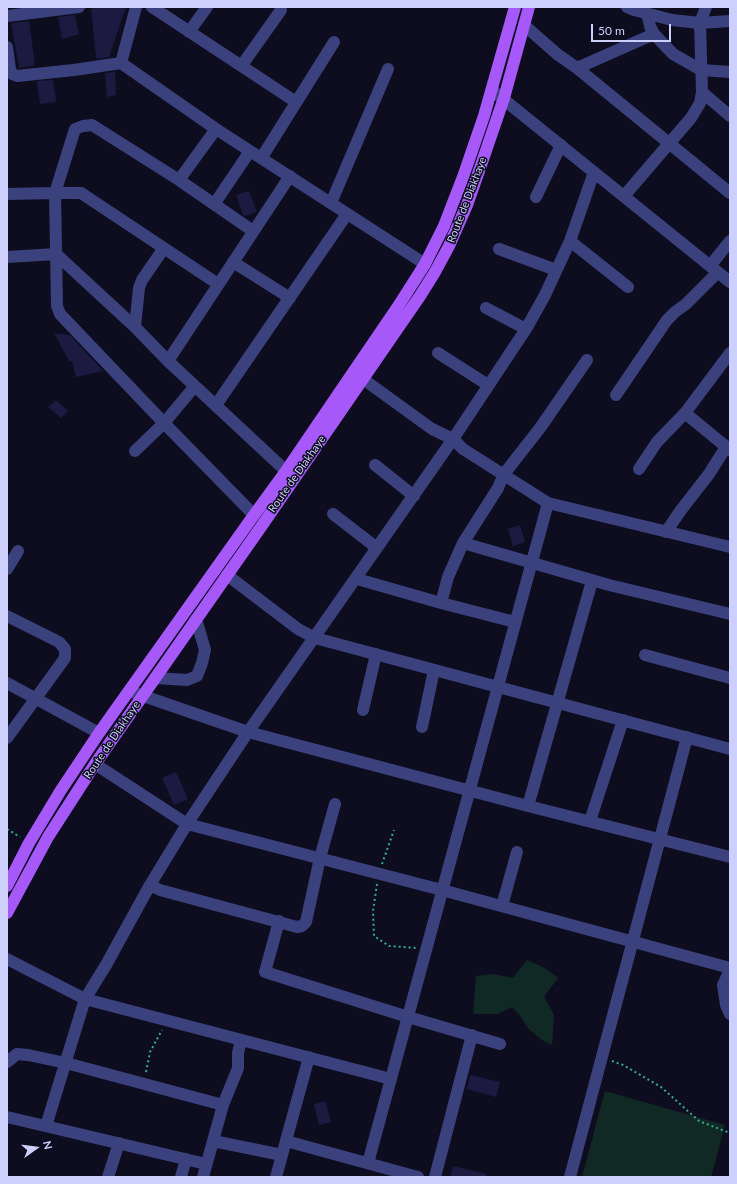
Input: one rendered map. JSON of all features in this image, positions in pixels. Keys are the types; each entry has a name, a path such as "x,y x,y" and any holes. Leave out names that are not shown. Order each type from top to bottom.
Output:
{"main road":[{"name":"Route de Diakhaye","path":"7,886 29,843 61,790 99,733 286,471 399,305 424,264 444,226 463,177 492,90 516,7"},
{"name":"Route de Diakhaye","path":"9,906 48,837 96,764 420,296 449,246 467,205 504,98 529,7"}],"street":[{"path":"121,63 136,7"},
{"path":"152,7 296,102"},
{"path":"189,32 207,7"},
{"path":"627,7 672,20 700,23 730,21"},
{"path":"624,196 670,144 691,118 700,103 702,92 700,23 706,7"},
{"path":"7,16 71,8"},
{"path":"242,66 281,10"},
{"path":"647,14 654,34 673,54 701,70 730,72"},
{"path":"524,25 557,54 578,68 730,193"},
{"path":"578,68 654,34"},
{"path":"262,157 334,42"},
{"path":"7,47 10,69 12,74 16,76 121,63 250,151 262,157 424,264"},
{"path":"331,203 388,69"},
{"path":"492,90 504,98 730,282"},
{"path":"702,92 730,116"},
{"path":"253,231 215,203 92,125 75,129 55,192 57,306 60,314 164,423 254,514"},
{"path":"179,180 216,128"},
{"path":"536,197 561,145"},
{"path":"215,203 250,151"},
{"path":"46,1126 86,999 150,885 187,824 248,732 357,579 526,329 545,295 570,241 594,172"},
{"path":"168,361 290,176"},
{"path":"7,194 55,192 81,193 218,284"},
{"path":"216,405 347,214"},
{"path":"570,241 628,287"},
{"path":"616,395 667,320 686,304 714,269 730,241"},
{"path":"135,327 139,288 142,280 164,248"},
{"path":"499,249 556,270"},
{"path":"7,257 56,254 286,471"},
{"path":"233,262 290,298"},
{"path":"486,308 526,329"},
{"path":"438,353 488,385"},
{"path":"639,469 657,442 685,413 726,366 730,353"},
{"path":"441,603 448,577 462,543 498,488 504,474 540,428 588,360"},
{"path":"363,379 432,429 453,439 463,449 548,503 730,547"},
{"path":"135,451 164,423 195,386"},
{"path":"666,532 728,448 685,413"},
{"path":"375,465 414,496"},
{"path":"368,1163 548,503"},
{"path":"333,514 377,548"},
{"path":"462,543 531,564 730,614"},
{"path":"7,569 18,551"},
{"path":"227,575 298,629 315,638 730,749"},
{"path":"357,579 515,622"},
{"path":"528,806 592,580"},
{"path":"7,616 59,642 65,649 64,658 7,738"},
{"path":"155,678 187,680 196,676 202,663 205,650 196,619"},
{"path":"363,710 376,654"},
{"path":"645,655 730,678"},
{"path":"422,727 434,670"},
{"path":"7,683 99,733"},
{"path":"129,691 248,732 528,806 730,857"},
{"path":"590,821 623,720"},
{"path":"570,1177 687,737"},
{"path":"96,764 187,824 502,906 730,969 727,985 726,1005 730,1014"},
{"path":"150,885 160,890 297,927 302,926 306,922 320,858 335,804"},
{"path":"502,906 517,852"},
{"path":"279,921 265,972 500,1044"},
{"path":"7,959 86,999 391,1079"},
{"path":"435,1177 472,1035"},
{"path":"203,1177 223,1105 238,1068 240,1040"},
{"path":"7,1062 16,1054 28,1055 66,1063 223,1105"},
{"path":"276,1177 309,1058"},
{"path":"7,1117 206,1164"},
{"path":"213,1141 282,1156"},
{"path":"286,1141 418,1177"},
{"path":"108,1177 119,1144"},
{"path":"180,1177 186,1159"}],"path":[{"path":"7,829 29,843"},
{"path":"394,830 378,874 373,911 374,936 389,946 426,950"},
{"path":"143,1083 150,1052 167,1020"},
{"path":"602,1058 623,1065 661,1087 699,1121 730,1133"}],"green space":[{"path":"527,960 545,968 558,978 544,997 554,1015 552,1045 542,1040 528,1028 519,1014 512,1007 498,1014 473,1014 476,976 494,974 513,978"},
{"path":"605,1091 725,1125 711,1177 582,1177"}],"building":[{"path":"102,7 126,7 109,57 98,59 96,58 91,9"},
{"path":"75,15 79,34 62,39 58,17"},
{"path":"29,21 35,65 19,68 11,23"},
{"path":"115,72 116,95 107,97 105,74"},
{"path":"53,80 56,102 40,104 37,81"},
{"path":"249,191 257,212 245,216 243,215 236,195"},
{"path":"54,333 70,335 103,371 76,377 72,361 69,361"},
{"path":"56,400 68,411 61,418 48,407"},
{"path":"520,525 525,542 513,546 508,529"},
{"path":"176,772 188,799 174,805 162,778"},
{"path":"470,1075 500,1082 496,1097 467,1089"},
{"path":"325,1101 331,1122 319,1125 314,1104"},
{"path":"453,1166 486,1174 486,1177 450,1177"}]}
